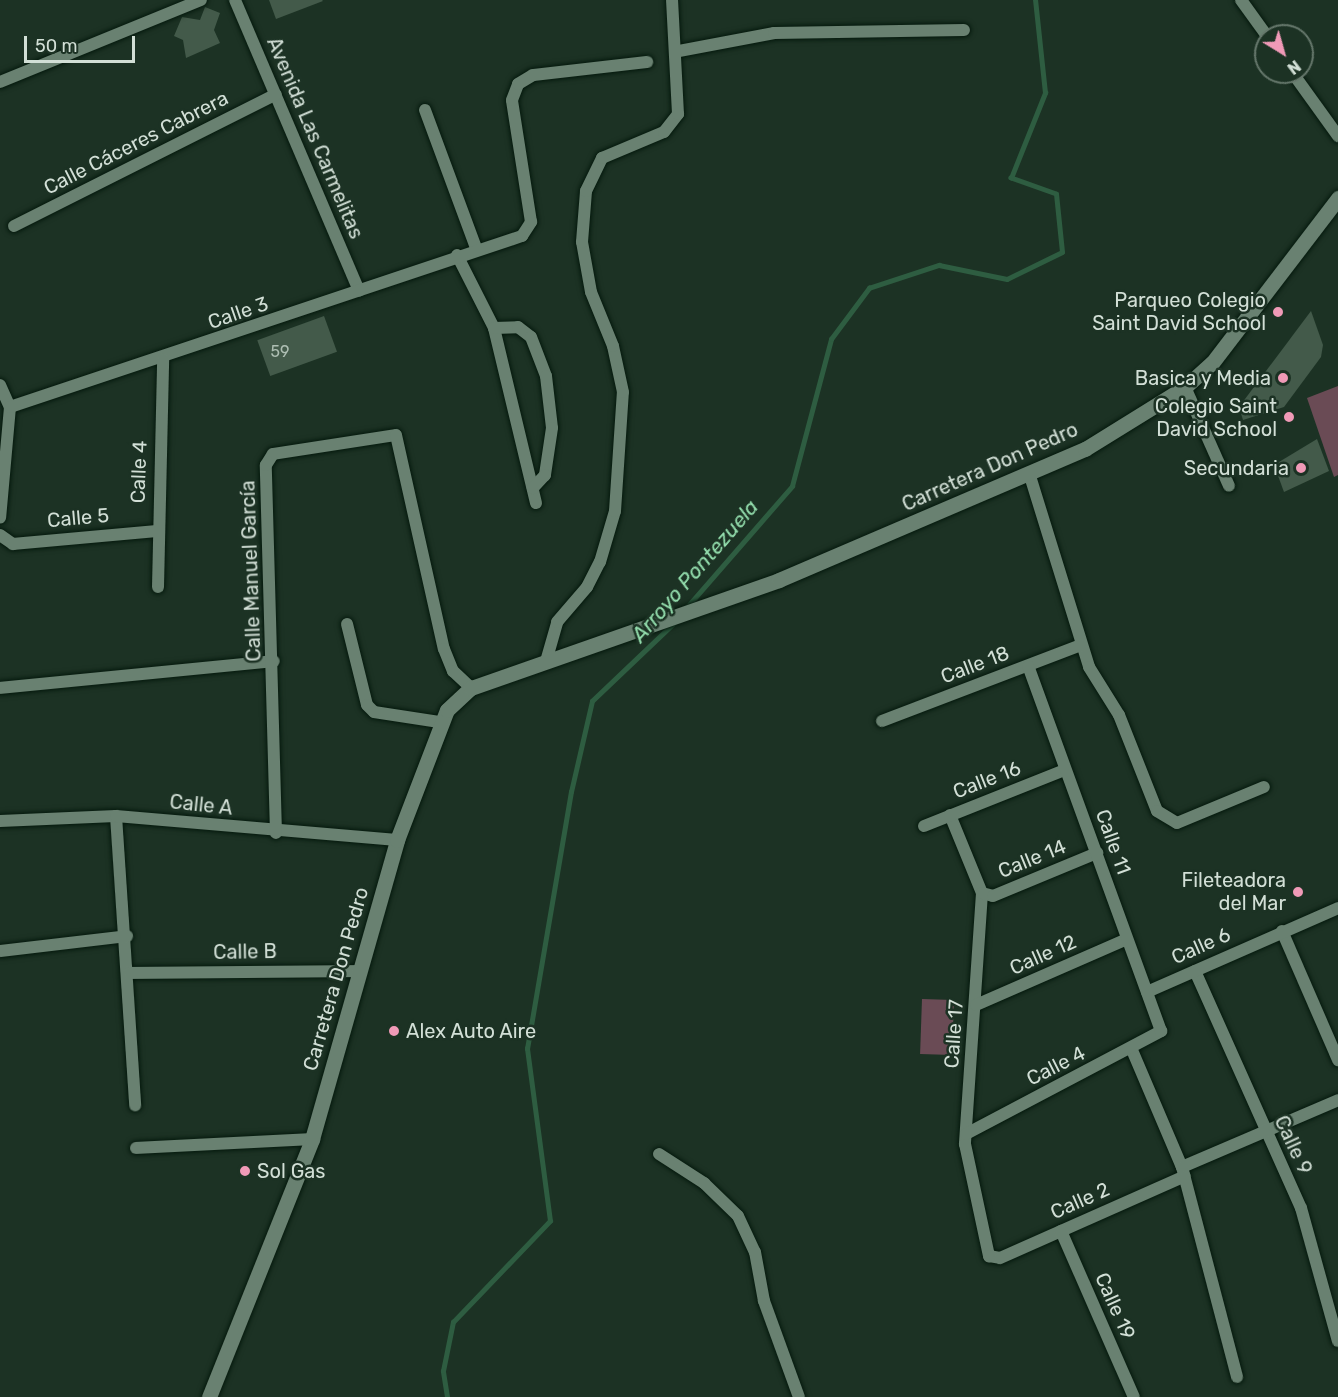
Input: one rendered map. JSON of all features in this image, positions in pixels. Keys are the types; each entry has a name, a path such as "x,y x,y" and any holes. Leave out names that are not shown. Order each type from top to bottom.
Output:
{"street":[{"path":"0,82 201,0"},
{"name":"Avenida Las Carmelitas","path":"235,0 359,291"},
{"path":"547,658 557,622 587,587 600,562 615,512 623,392 614,346 591,292 582,242 588,182 602,158 671,126 678,114 679,51 672,0"},
{"path":"1241,0 1258,24"},
{"path":"679,51 774,33 964,30"},
{"name":"Calle 3","path":"10,407 163,359 476,248 522,236 531,222 512,100 518,84 532,75 647,62"},
{"path":"1301,84 1338,136"},
{"name":"Calle Cáceres Cabrera","path":"14,226 276,94"},
{"path":"425,110 476,248"},
{"name":"Carretera Don Pedro","path":"209,1397 312,1139 397,840 439,722 471,688 547,658 779,580 1030,476 1185,387 1212,363 1338,198"},
{"path":"457,255 494,328 536,503"},
{"path":"494,328 518,327 531,337 546,376 552,428 545,475 533,488"},
{"name":"Calle 4","path":"158,587 156,531 163,359"},
{"path":"0,385 10,407 0,518"},
{"path":"1185,387 1229,486"},
{"name":"Calle Manuel García","path":"276,833 268,460 281,450 392,431 408,478 444,649 453,672 471,688"},
{"path":"1030,476 1081,645 1119,715 1154,807 1166,820 1184,821 1264,787"},
{"name":"Calle 5","path":"2,538 156,531"},
{"path":"347,624 367,705 374,712 439,722"},
{"name":"Calle 18","path":"882,721 1081,645"},
{"path":"0,688 274,661"},
{"name":"Calle 11","path":"1028,666 1097,853 1125,940 1161,1031"},
{"name":"Calle 16","path":"924,826 1065,770"},
{"name":"Calle 17","path":"950,815 982,893 966,1161 992,1258"},
{"path":"116,816 130,973 135,1105"},
{"name":"Calle A","path":"0,821 116,816 276,833 397,840"},
{"name":"Calle 14","path":"982,893 993,896 1097,853"},
{"name":"Calle 6","path":"1147,992 1338,908"},
{"path":"1282,931 1338,1060"},
{"path":"0,951 127,936"},
{"name":"Calle 12","path":"976,1005 1125,940"},
{"name":"Calle B","path":"130,973 361,971"},
{"name":"Calle 9","path":"1195,971 1264,1130 1301,1208 1338,1341"},
{"name":"Calle 4","path":"966,1134 1132,1050 1161,1031"},
{"path":"1132,1050 1183,1172 1237,1377"},
{"name":"Calle 2","path":"992,1258 1061,1231 1264,1130 1338,1100"},
{"path":"136,1148 312,1139"},
{"path":"659,1154 704,1183 738,1216 755,1252 764,1301 799,1397"},
{"name":"Calle 19","path":"1061,1231 1134,1397"}],"shaded area":[{"path":"1338,386 1338,475 1334,477 1307,398"},
{"path":"922,999 954,1000 952,1055 920,1054"}],"building":[{"path":"269,0 322,0 323,1 276,19"},
{"path":"205,7 220,13 214,30 220,43 186,58 183,40 174,36 182,17 200,20"},
{"name":"Basica y Media","path":"1311,311 1323,345 1321,357 1284,407 1243,420 1239,407"},
{"path":"324,316 337,352 270,376 257,340"},
{"name":"Secundaria","path":"1317,439 1329,471 1284,492 1274,465"}],"waterway":[{"name":"Arroyo Pontezuela","path":"687,607 792,486 831,339 869,288 939,265 1007,279 1062,252 1056,194 1011,178 1045,93 1035,0"},
{"name":"Arroyo Pontezuela","path":"447,1397 443,1371 453,1322 550,1221 527,1049 571,792 592,701 674,623"}],"place":[{"name":"Parqueo Colegio Saint David School","path":"1278,312"},
{"name":"Basica y Media","path":"1283,378"},
{"name":"Colegio Saint David School","path":"1289,417"},
{"name":"Secundaria","path":"1301,468"},
{"name":"Fileteadora del Mar","path":"1298,892"},
{"name":"Alex Auto Aire","path":"394,1031"},
{"name":"Sol Gas","path":"245,1171"}]}
